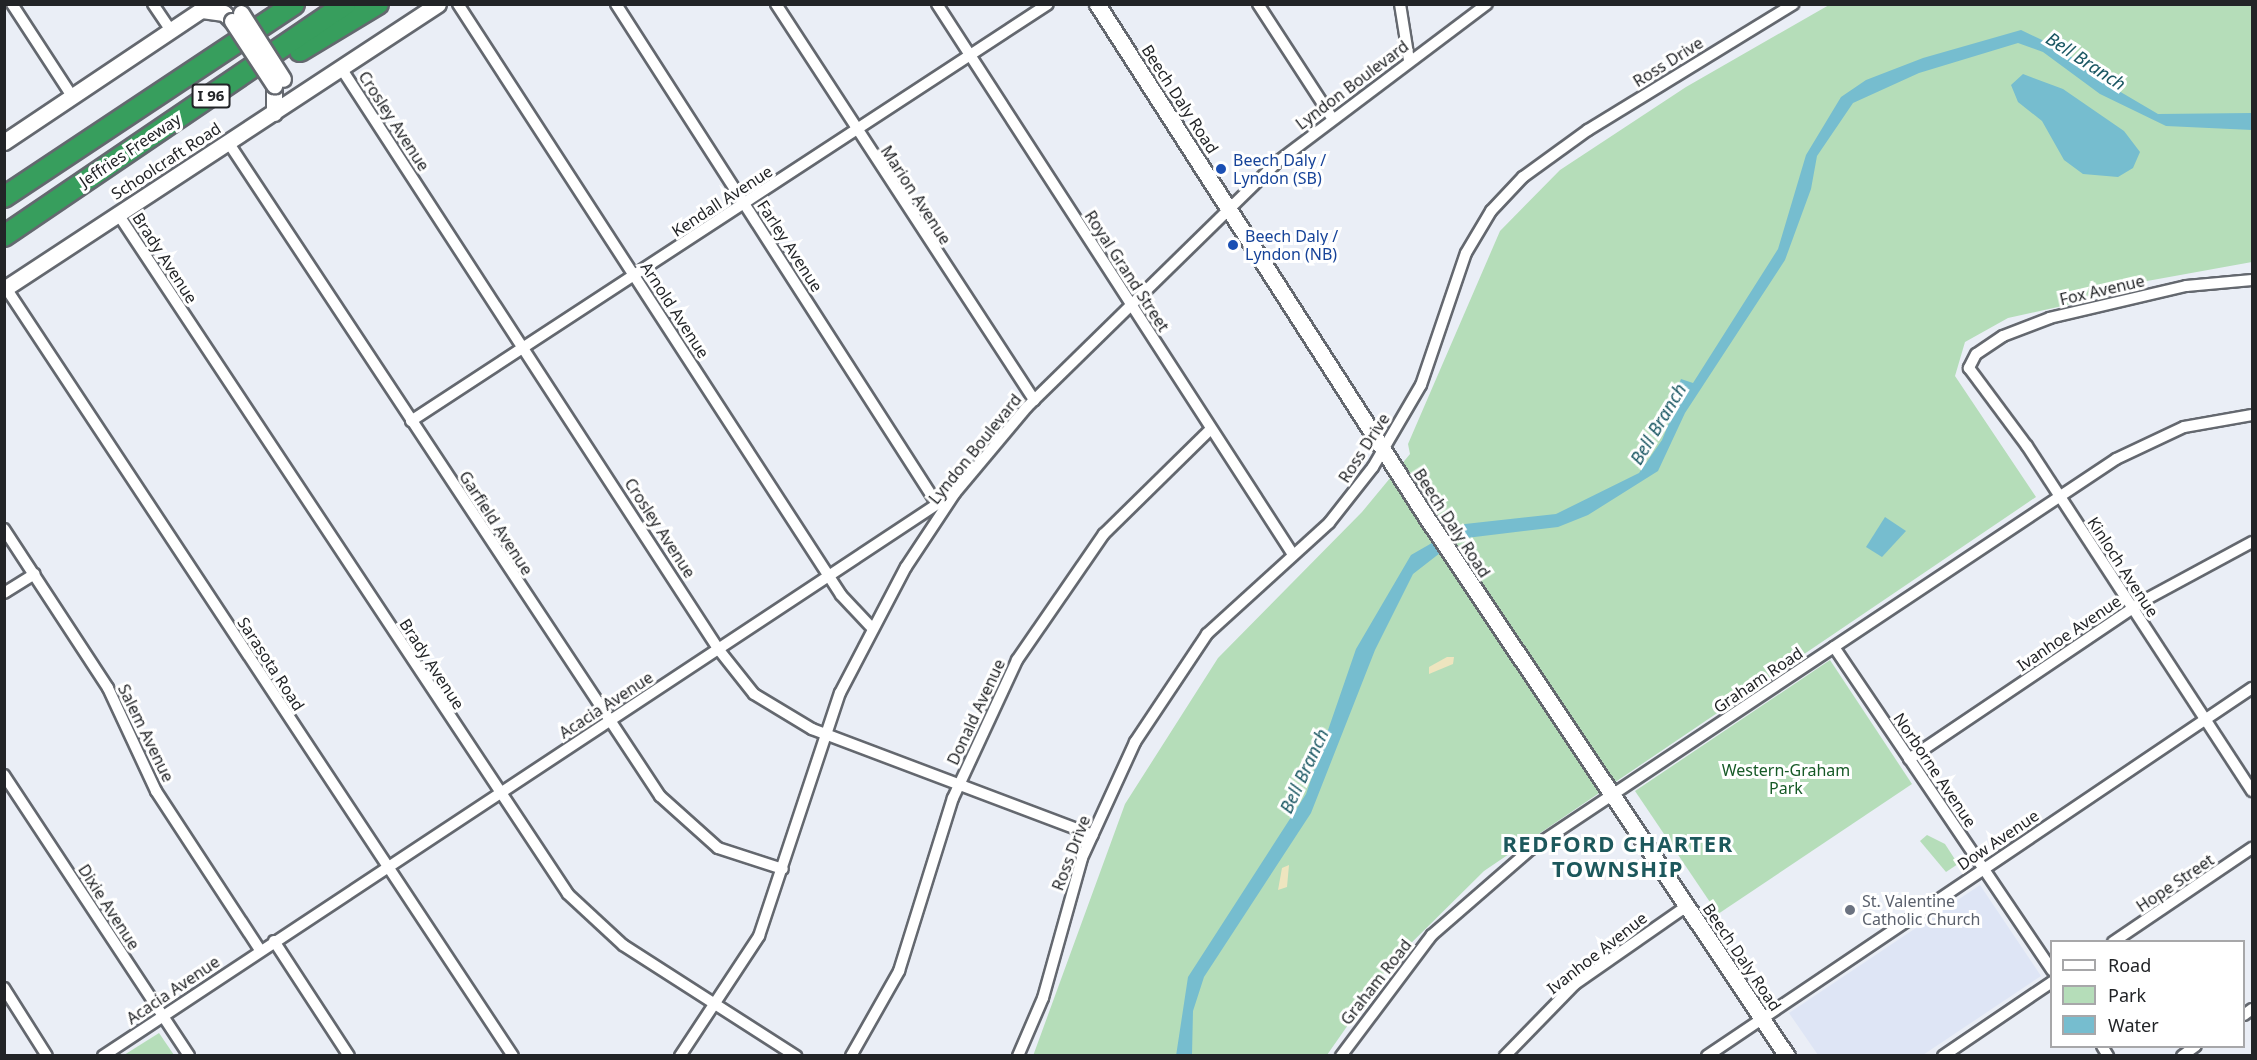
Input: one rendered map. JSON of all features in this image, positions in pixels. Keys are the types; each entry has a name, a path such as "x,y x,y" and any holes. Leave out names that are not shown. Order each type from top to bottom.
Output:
{"highway":[{"path":"174,84 214,43 271,4"},
{"name":"Jeffries Freeway","path":"4,197 294,4"},
{"name":"Jeffries Freeway","path":"4,236 346,4"},
{"path":"76,187 177,132 378,4"}],"main road":[{"name":"Schoolcraft Road","path":"5,289 438,4"},
{"name":"Beech Daly Road","path":"1097,4 1427,518 1787,1056"},
{"path":"4,142 206,7 224,13 237,13 278,82 273,113"},
{"path":"278,82 307,91"}],"street":[{"path":"12,4 72,96"},
{"path":"153,4 171,31"},
{"name":"Arnold Avenue","path":"458,4 829,576 872,628"},
{"name":"Farley Avenue","path":"616,4 937,504"},
{"name":"Marion Avenue","path":"776,4 1034,400"},
{"name":"Royal Grand Street","path":"937,4 1210,430 1292,553"},
{"name":"Kendall Avenue","path":"411,421 1048,4"},
{"path":"1258,4 1332,118"},
{"path":"1400,4 1409,60"},
{"name":"Lyndon Boulevard","path":"680,1056 759,936 783,869 824,733 872,628 954,493 1034,400 1229,209 1332,118 1487,4"},
{"name":"Ross Drive","path":"1018,1056 1043,998 1093,835 1135,742 1189,658 1223,617 1354,492 1421,385 1466,252 1503,197 1588,130 1794,4"},
{"name":"Crosley Avenue","path":"341,68 719,650 766,705 824,733 1093,835"},
{"name":"Garfield Avenue","path":"228,142 609,721 690,829 727,853 783,869"},
{"name":"Brady Avenue","path":"118,214 499,793 584,911 623,945 796,1056"},
{"name":"Fox Avenue","path":"1970,362 2003,336 2050,318 2186,286 2253,280"},
{"name":"Sarasota Road","path":"5,289 513,1056"},
{"name":"Kinloch Avenue","path":"1970,362 2204,720 2253,791"},
{"name":"Graham Road","path":"1341,1056 1386,989 1445,923 1531,849 2058,496 2160,435 2253,415"},
{"name":"Donald Avenue","path":"851,1056 899,971 959,783 1017,660 1070,578 1143,492 1210,430"},
{"name":"Acacia Avenue","path":"103,1056 954,493"},
{"name":"Salem Avenue","path":"4,529 108,688 156,791 260,950"},
{"name":"Ivanhoe Avenue","path":"1909,759 2132,608 2253,542"},
{"path":"4,593 34,574"},
{"name":"Norborne Avenue","path":"1834,647 2050,967"},
{"name":"Dow Avenue","path":"1707,1056 2253,688"},
{"name":"Dixie Avenue","path":"4,775 189,1056"},
{"name":"Hope Street","path":"2116,940 2253,848"},
{"name":"Ivanhoe Avenue","path":"1505,1056 1575,984 1687,906"},
{"path":"274,941 349,1056"},
{"path":"1943,1056 2050,983"},
{"path":"4,988 47,1056"}],"shaded area":[{"path":"1980,885 2041,976 1923,1055 1818,1055 1789,1013"}],"green space":[{"path":"1829,5 2252,5 2252,262 2114,287 2076,303 2008,318 1965,342 1955,376 2036,497 1484,871 1392,962 1327,1055 1033,1056 1125,804 1218,658 1362,512 1410,454 1408,444 1500,231 1560,170 1686,87"},
{"name":"Western-Graham Park","path":"1830,660 1912,784 1718,914 1635,791"},
{"path":"1927,835 1945,844 1958,864 1946,872 1920,841"},
{"path":"159,1033 174,1055 124,1055"}],"sand":[{"path":"1447,657 1454,657 1453,664 1429,674 1429,667"},
{"path":"1289,865 1287,887 1278,890 1282,868"}],"water":[{"name":"Bell Branch","path":"2021,30 2057,47 2065,39 2066,52 2090,74 2158,114 2252,113 2252,130 2166,126 2100,94 2043,52 2018,43 1919,73 1853,103 1817,156 1811,189 1785,260 1685,413 1658,471 1588,515 1558,527 1458,539 1413,574 1375,650 1311,813 1204,977 1193,1011 1192,1055 1176,1056 1188,977 1306,794 1356,649 1411,555 1465,524 1556,514 1639,473 1662,440 1682,391 1677,389 1681,379 1693,383 1778,249 1806,155 1841,97 1866,80 1923,58"},
{"path":"2023,74 2063,89 2124,131 2140,152 2133,168 2118,177 2083,174 2064,160 2042,121 2018,102 2011,85"},
{"path":"1885,517 1906,531 1882,557 1866,547"}],"place":[{"name":"Beech Daly / Lyndon (SB)","path":"1221,169"},
{"name":"Beech Daly / Lyndon (NB)","path":"1233,245"},
{"name":"St. Valentine Catholic Church","path":"1850,910"}],"district":[{"name":"REDFORD CHARTER TOWNSHIP","path":"1618,856"}]}
